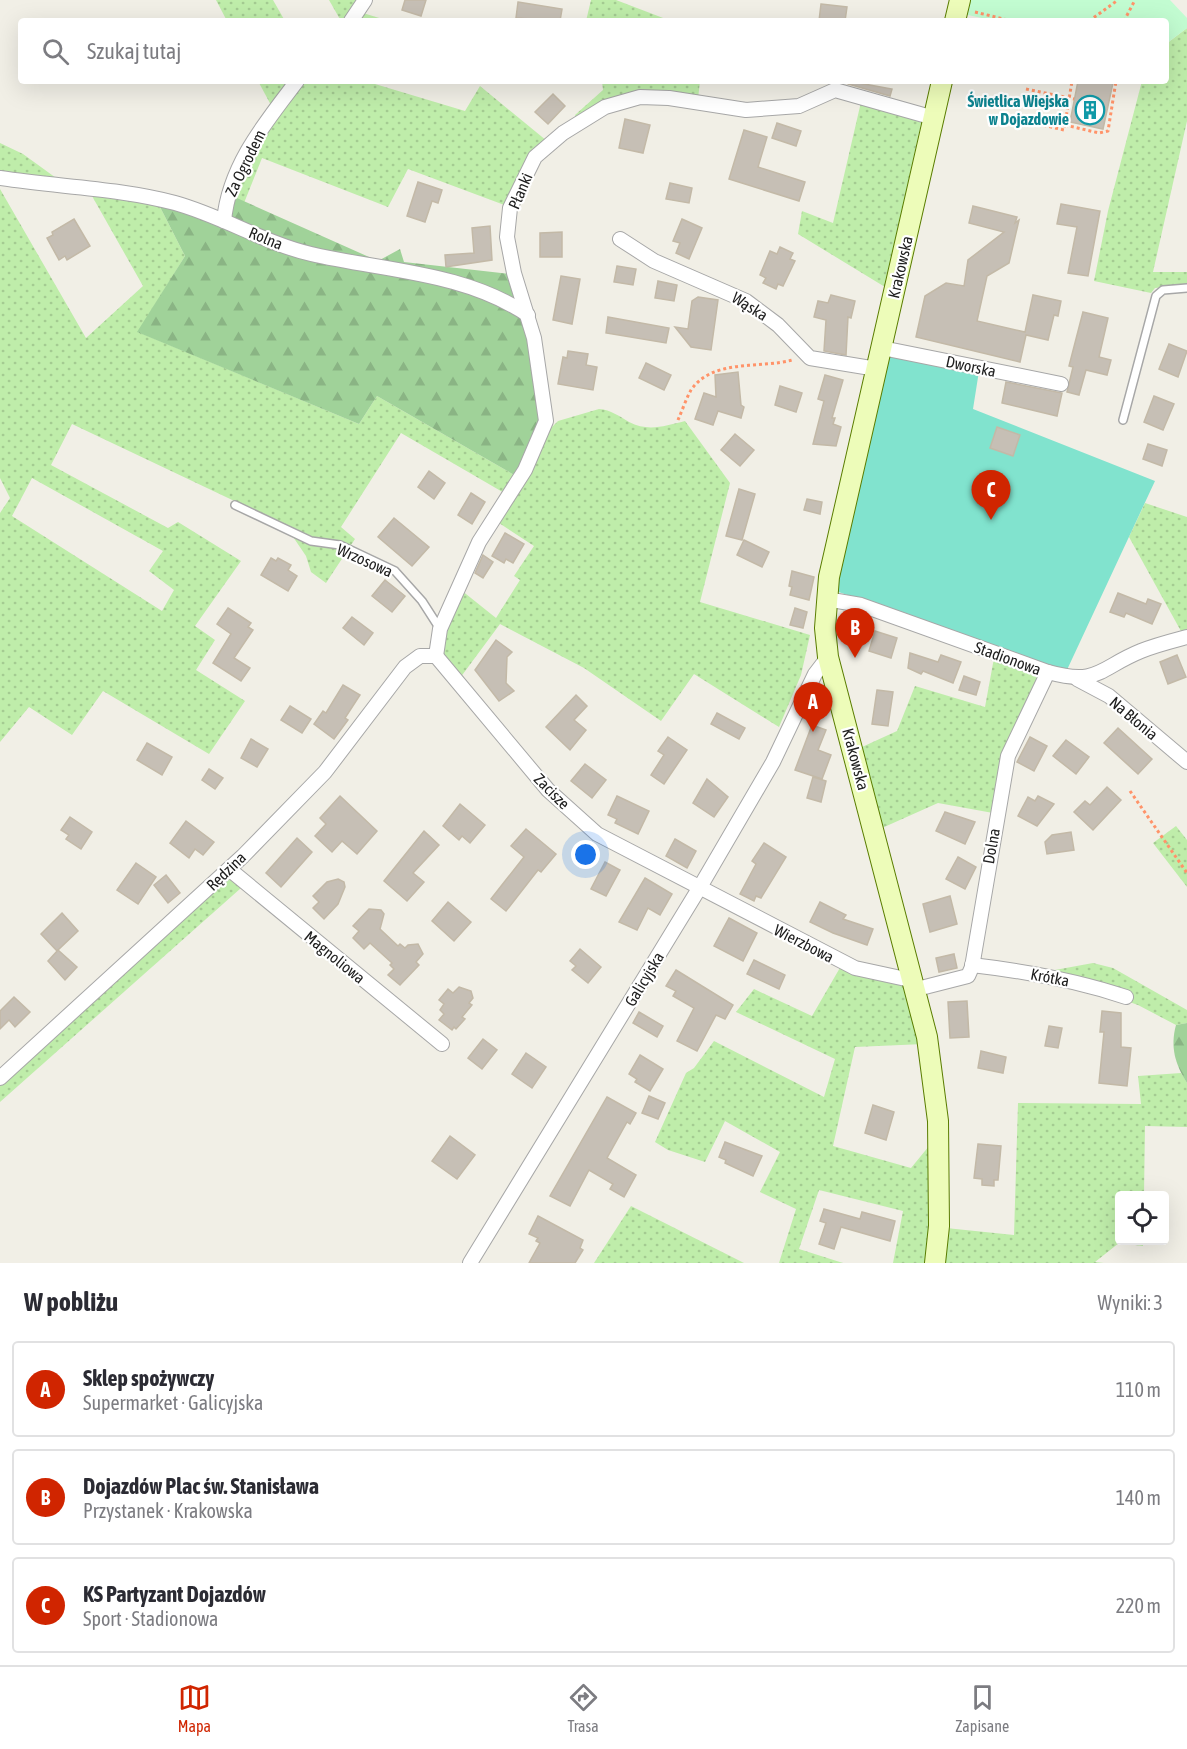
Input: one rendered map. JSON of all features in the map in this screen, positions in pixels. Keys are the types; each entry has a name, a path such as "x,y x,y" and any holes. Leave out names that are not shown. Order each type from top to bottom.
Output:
{"street":[{"path":"353,18 365,0"},
{"name":"Za Ogrodem","path":"224,220 226,195 256,135 295,84"},
{"name":"Krakowska","path":"935,1263 939,1226 938,1121 927,1036 916,985 831,667 825,628 829,577 941,84"},
{"name":"Płanki","path":"436,656 440,629 479,542 525,470 546,422 534,338 514,273 507,237 510,208 534,157 563,133 606,107 640,97 669,98 746,110 799,106 835,90 934,118"},
{"name":"Rolna","path":"0,178 135,194 177,204 310,254 433,277 483,291 505,300 528,315"},
{"name":"Wąska","path":"620,239 654,261 746,301 778,325 807,355 826,363 877,369"},
{"name":"Dworska","path":"882,348 1061,384"},
{"name":"Stadionowa","path":"826,599 861,605 1048,672 1077,679"},
{"path":"1077,679 1094,677 1140,651 1187,637"},
{"name":"Rędzina","path":"0,1078 229,869 325,771 405,667 420,656 436,656"},
{"name":"Zacisze","path":"436,656 548,790 597,834 700,887"},
{"path":"807,689 831,667"},
{"name":"Galicyjska","path":"470,1263 700,887 773,762 807,689 831,667"},
{"name":"Dolna","path":"972,965 1008,756 1048,672"},
{"name":"Na Błonia","path":"1077,679 1109,696 1187,762"},
{"name":"Magnoliowa","path":"229,869 442,1044"},
{"name":"Wierzbowa","path":"700,887 855,969 916,985"},
{"path":"916,985 968,976 972,965"},
{"name":"Krótka","path":"972,965 1023,971 1077,982 1126,997"}],"lane":[{"path":"1123,420 1155,296 1163,290 1187,288"},
{"name":"Wrzosowa","path":"234,505 311,542 340,545 395,571 422,601 440,629"}],"path":[{"path":"1093,18 1118,0"},
{"path":"1126,18 1135,0"},
{"path":"958,10 997,18"},
{"path":"1020,120 1064,130 1071,84"},
{"path":"1065,125 1099,133 1108,131 1116,84"},
{"path":"1026,89 1074,99"},
{"path":"678,420 692,389 713,373 747,365 777,365 807,355"},
{"path":"1130,791 1187,873"}],"green space":[{"path":"216,0 273,0 283,18 225,18"},
{"path":"329,0 360,0 346,18 339,18"},
{"path":"591,0 616,0 663,18 587,18"},
{"path":"968,0 1170,0 1187,18 1187,28 1169,42 1169,18 982,18 963,14"},
{"path":"363,13 379,18 359,18"},
{"path":"1187,28 1187,121 1153,272 1187,272 1187,285 1155,288 1151,293 1094,281 1108,211 1141,84 1169,84 1169,42"},
{"path":"260,84 291,84 272,107"},
{"path":"300,84 375,84 465,111 480,86 547,141 507,206 408,169 388,207 262,158 244,203 230,195 259,137"},
{"path":"602,84 700,84 698,99 640,93 577,121 575,115 603,90"},
{"path":"861,102 922,119 885,287 798,234 802,211 833,223"},
{"path":"0,143 23,154 63,183 0,175"},
{"path":"0,189 86,338 143,286 92,196 159,205 185,256 138,332 359,424 377,396 516,476 506,494 401,433 341,527 355,539 326,583 311,572 306,556 285,525 72,424 51,465 168,528 178,522 241,561 195,626 215,640 196,670 245,701 209,754 103,691 72,735 29,707 0,742 0,513 10,498 0,478","holes":["32,478 163,551 149,571 174,590 162,611 12,516"]},
{"path":"230,195 378,261 400,249 404,262 510,274 531,339 541,429 516,476 377,396 359,424 137,332 185,256 159,205 226,224"},
{"path":"599,409 643,427 657,427 685,421 730,483 700,602 810,635 801,675 779,727 694,674 661,721 584,668 500,624 460,678 440,653 443,629 461,590 496,618 520,580 514,576 534,546 496,521 548,431 558,421"},
{"path":"1145,503 1187,517 1187,632 1182,633 1129,537"},
{"path":"994,658 1043,676 993,813 938,803 882,828 862,747 897,731 915,686 985,707"},
{"path":"1176,826 1187,840 1187,887 1153,843"},
{"path":"230,877 241,888 0,1102 0,1086"},
{"path":"1093,963 1113,968 1187,1010 1187,1023 1176,1025 1138,1005 1044,972"},
{"path":"841,966 912,984 924,1044 855,1047 833,1146 911,1168 934,1140 929,1263 893,1263 903,1211 819,1190 799,1249 843,1263 779,1263 796,1209 760,1192 780,1152 725,1121 705,1162 668,1150 655,1142 686,1073 694,1068 714,1041 824,1097 835,1059 736,1012 754,989 812,1016"},
{"path":"1187,1023 1187,1083 1177,1062 1174,1033 1176,1025"},
{"path":"1181,1073 1187,1083 1187,1127 1145,1126 1144,1191 1115,1191 1116,1245 1095,1262 1104,1263 943,1263 946,1228 1014,1235 1018,1103 1141,1104 1138,1076"},
{"path":"631,1206 744,1263 594,1263"}],"shaded area":[{"path":"884,352 979,371 973,409 1155,481 1066,672 833,590"}],"building":[{"path":"405,0 426,0 421,16 402,10"},
{"path":"518,2 562,9 560,18 516,18"},
{"path":"821,4 847,7 845,18 819,18"},
{"path":"848,84 864,84 892,89 890,96"},
{"name":"Świetlica Wiejska w Dojazdowie","path":"1077,84 1113,84 1103,129 1070,122"},
{"path":"553,94 565,106 548,124 535,112"},
{"path":"625,119 650,125 643,153 619,148"},
{"path":"777,123 801,131 796,146 772,138"},
{"path":"744,130 767,137 758,167 805,182 799,201 729,179"},
{"path":"418,182 442,190 438,203 432,201 425,222 407,216"},
{"path":"670,183 692,188 689,203 666,199"},
{"path":"1061,204 1100,211 1088,276 1068,273 1077,227 1057,224"},
{"path":"973,206 1017,217 1015,223 1019,220 1009,263 987,276 977,321 1025,332 1033,295 1061,301 1058,316 1054,315 1048,340 1026,335 1020,362 916,337 925,296 946,283 964,286 968,260 1004,232 969,223"},
{"path":"74,219 90,246 67,260 65,256 59,260 47,238 53,235 52,232"},
{"path":"682,219 702,228 689,259 676,253 680,243 673,241"},
{"path":"490,226 492,260 446,267 445,255 474,253 472,228"},
{"path":"562,232 562,257 540,257 540,233"},
{"path":"780,247 793,253 790,259 795,261 783,286 778,284 776,289 763,283 766,278 760,275 770,251 777,254"},
{"path":"617,266 636,269 633,285 614,282"},
{"path":"561,276 580,279 572,324 553,320"},
{"path":"658,281 677,285 674,301 655,298"},
{"path":"831,295 855,301 851,318 848,317 846,355 824,351 826,320 814,317 818,301 828,303"},
{"path":"698,297 718,300 711,350 691,347 675,327 688,329 692,301"},
{"path":"1083,312 1108,318 1099,357 1111,360 1107,375 1086,370 1079,395 1067,392 1073,367 1069,366"},
{"path":"608,317 669,328 666,343 606,333"},
{"path":"1169,344 1187,351 1178,377 1159,369"},
{"path":"568,351 588,354 586,365 597,367 593,390 558,384 563,357 567,358"},
{"path":"646,363 671,375 664,390 639,378"},
{"path":"738,372 741,405 744,407 741,418 718,411 713,425 695,419 704,393 716,397 715,375"},
{"path":"825,375 843,380 832,418 835,418 833,424 841,427 836,446 813,444 824,401 818,399"},
{"path":"1006,382 1062,393 1057,416 1002,403"},
{"path":"780,386 802,393 796,412 775,405"},
{"path":"1154,396 1174,404 1163,430 1144,422"},
{"path":"997,427 1020,435 1013,456 990,448"},
{"path":"735,434 754,450 740,466 721,450"},
{"path":"1148,444 1167,450 1162,466 1143,459"},
{"path":"429,471 445,483 434,499 418,487"},
{"path":"739,489 755,494 742,540 726,536"},
{"path":"471,493 485,502 472,524 458,515"},
{"path":"807,499 822,502 820,514 804,510"},
{"path":"394,518 429,547 412,566 378,537"},
{"path":"505,533 524,544 513,563 506,559 504,563 492,556"},
{"path":"744,540 769,552 762,567 737,555"},
{"path":"483,555 493,562 483,578 475,573"},
{"path":"271,558 276,561 278,558 291,565 288,570 297,576 288,591 261,575"},
{"path":"792,571 814,577 809,600 790,595"},
{"path":"385,580 405,596 392,612 372,596"},
{"path":"1118,593 1146,604 1148,599 1161,604 1152,624 1126,613 1124,617 1110,612"},
{"path":"228,608 251,623 248,627 253,630 234,658 250,668 241,681 213,663 231,634 217,624"},
{"path":"795,608 807,612 803,628 790,625"},
{"path":"352,617 373,633 364,645 343,628"},
{"path":"875,631 897,638 891,658 869,651"},
{"path":"496,640 512,652 507,657 506,683 514,691 499,701 475,670"},
{"path":"910,653 938,662 941,655 961,662 953,683 923,671 921,674 908,668"},
{"path":"1177,655 1186,677 1168,684 1160,662"},
{"path":"964,676 980,682 976,695 959,690"},
{"path":"343,685 360,695 345,718 348,720 334,739 314,724 323,711 326,713"},
{"path":"877,690 893,692 888,726 872,724"},
{"path":"576,695 587,706 574,720 586,730 570,750 546,727"},
{"path":"290,706 311,719 302,733 281,720"},
{"path":"717,713 745,728 739,739 711,724"},
{"path":"812,725 826,730 818,750 831,755 822,779 795,770"},
{"path":"1118,728 1152,759 1138,774 1104,743"},
{"path":"668,737 687,750 664,784 651,775 664,755 658,751"},
{"path":"1030,737 1047,746 1034,771 1017,762"},
{"path":"251,739 268,749 257,767 241,758"},
{"path":"1066,740 1089,757 1076,774 1053,756"},
{"path":"147,743 172,757 162,775 137,760"},
{"path":"585,764 606,780 592,798 571,781"},
{"path":"209,769 223,778 215,789 202,780"},
{"path":"813,777 826,781 821,802 807,798"},
{"path":"707,779 728,797 714,817 693,803"},
{"path":"1107,787 1121,800 1093,830 1074,812 1085,801 1090,805"},
{"path":"340,796 377,831 357,854 342,841 332,852 315,836 326,824 320,818"},
{"path":"617,796 649,811 638,834 615,823 617,819 608,815"},
{"path":"1038,796 1054,804 1037,826 1018,816 1028,797 1035,801"},
{"path":"460,804 485,825 470,843 462,836 459,840 443,826"},
{"path":"945,812 975,822 965,844 936,831"},
{"path":"70,817 92,832 81,849 66,839 69,835 61,830"},
{"path":"186,821 214,842 203,855 195,849 189,858 170,843"},
{"path":"526,829 556,854 541,872 538,870 506,911 491,899 524,857 511,846"},
{"path":"424,831 439,845 413,873 424,882 407,901 384,881"},
{"path":"1071,832 1074,850 1047,854 1045,842 1052,835"},
{"path":"297,838 312,852 281,887 266,873"},
{"path":"675,839 696,851 687,868 666,856"},
{"path":"764,843 786,857 761,898 756,896 754,901 740,894 756,864 752,861"},
{"path":"958,857 976,867 965,889 946,879"},
{"path":"605,862 620,870 606,896 591,889"},
{"path":"136,863 156,877 138,904 117,890"},
{"path":"166,875 180,893 168,903 154,885"},
{"path":"645,878 672,894 660,915 648,908 637,930 619,922"},
{"path":"338,879 344,882 345,887 338,904 324,919 313,908 319,902 313,896 327,882"},
{"path":"950,896 957,924 930,932 923,904"},
{"path":"448,902 471,922 454,941 432,921"},
{"path":"820,902 846,915 843,919 873,929 867,945 810,922"},
{"path":"369,909 381,910 384,914 380,929 398,946 400,944 405,948 408,945 418,944 423,954 416,962 419,965 400,985 388,975 394,969 390,965 392,963 370,943 364,949 353,938 359,931 353,926"},
{"path":"62,913 78,931 57,951 41,934"},
{"path":"729,918 757,933 743,961 714,946"},
{"path":"580,949 601,967 588,983 572,970 576,966 570,961"},
{"path":"58,950 77,967 65,980 48,961"},
{"path":"954,954 957,968 939,972 936,958"},
{"path":"754,960 785,975 779,989 747,974"},
{"path":"676,970 733,1005 725,1019 716,1015 697,1051 677,1041 694,1008 673,996 676,991 666,986"},
{"path":"459,987 471,991 473,998 469,1003 472,1005 462,1017 465,1019 456,1029 454,1027 452,1030 439,1020 444,1014 440,1010 444,1004 439,1000 448,989 453,993"},
{"path":"14,997 30,1012 15,1027 9,1020 0,1029 0,1011"},
{"path":"967,1001 969,1037 950,1038 948,1002"},
{"path":"1102,1011 1121,1013 1121,1047 1131,1048 1127,1086 1099,1083 1104,1032 1100,1032"},
{"path":"639,1012 663,1026 657,1037 633,1023"},
{"path":"1049,1026 1062,1028 1058,1048 1045,1046"},
{"path":"483,1039 497,1050 482,1069 468,1058"},
{"path":"981,1051 1006,1057 1003,1073 978,1068"},
{"path":"526,1053 546,1067 532,1088 512,1074"},
{"path":"640,1055 663,1069 650,1091 635,1082 637,1079 629,1074"},
{"path":"649,1096 665,1103 658,1119 642,1113"},
{"path":"607,1097 636,1113 630,1124 627,1122 607,1158 636,1175 624,1197 610,1189 613,1184 589,1170 570,1206 550,1196"},
{"path":"873,1105 894,1112 886,1140 865,1133"},
{"path":"450,1136 475,1155 457,1179 432,1161"},
{"path":"725,1142 762,1156 753,1176 725,1163 726,1160 719,1157"},
{"path":"978,1144 1001,1146 998,1180 994,1180 994,1186 982,1185 982,1179 974,1178"},
{"path":"824,1209 860,1219 862,1212 895,1221 890,1241 841,1227 834,1249 819,1244 826,1223 820,1221"},
{"path":"538,1216 583,1240 580,1248 583,1250 575,1263 529,1263 540,1243 536,1241 538,1238 529,1234"}],"place":[{"name":"Świetlica Wiejska w Dojazdowie","path":"1090,110"},
{"name":"KS Partyzant Dojazdów","path":"991,520"},
{"name":"Dojazdów Plac św. Stanisława","path":"855,658"},
{"name":"Sklep spożywczy","path":"813,732"}]}
